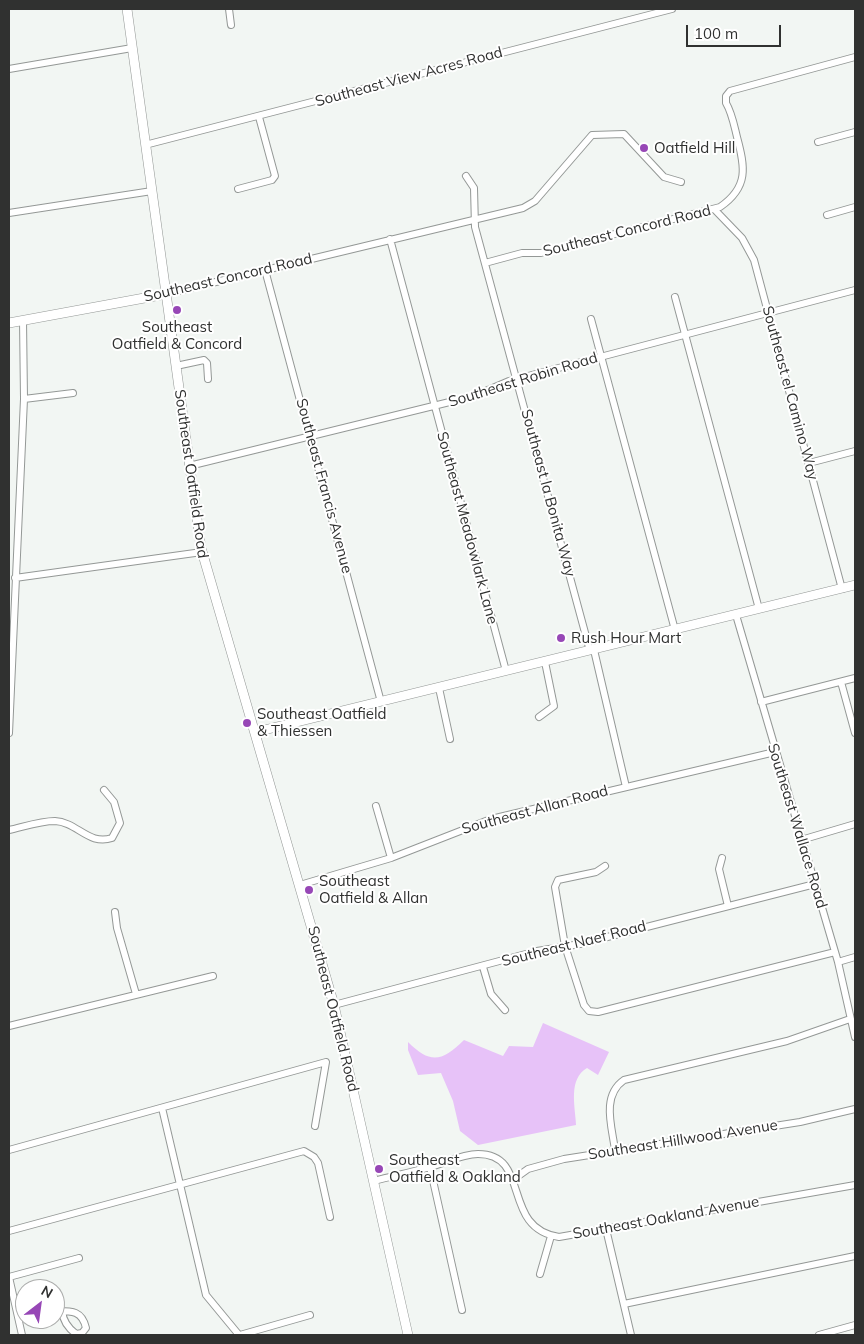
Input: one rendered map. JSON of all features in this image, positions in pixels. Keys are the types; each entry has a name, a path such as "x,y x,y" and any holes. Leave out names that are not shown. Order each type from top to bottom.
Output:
{"main road":[{"name":"Southeast Oatfield Road","path":"127,9 202,552 334,1005 408,1335"},
{"name":"Southeast Concord Road","path":"9,323 166,294"},
{"path":"256,732 855,585"}],"street":[{"path":"229,9 231,25"},
{"name":"Southeast View Acres Road","path":"145,146 672,9"},
{"path":"9,69 132,48"},
{"name":"Southeast Concord Road","path":"485,263 522,253 541,253 715,210 734,195 744,171 742,157 726,103 726,96 730,91 855,57"},
{"path":"238,189 272,180 275,176 259,117"},
{"path":"818,142 855,132"},
{"name":"Southeast Concord Road","path":"166,294 528,206 592,135 624,134 661,174 671,180 681,182"},
{"name":"Southeast la Bonita Way","path":"466,176 474,188 474,219 485,263 592,650 626,787"},
{"path":"9,213 152,191"},
{"path":"828,214 855,207"},
{"name":"Southeast el Camino Way","path":"715,210 734,228 749,249 842,589"},
{"name":"Southeast Meadowlark Lane","path":"390,239 506,671"},
{"name":"Southeast Francis Avenue","path":"265,270 381,702"},
{"name":"Southeast Robin Road","path":"189,466 474,396 517,379 685,333 855,290"},
{"path":"675,297 758,609"},
{"path":"591,319 675,630"},
{"path":"9,733 24,398 23,320"},
{"path":"176,366 204,360 207,363 208,379"},
{"path":"24,398 73,393"},
{"path":"808,462 855,451"},
{"path":"15,578 202,552"},
{"name":"Southeast Wallace Road","path":"736,615 838,962 855,1037"},
{"path":"539,717 554,706 545,662"},
{"path":"762,702 855,678"},
{"path":"841,682 855,733"},
{"path":"439,688 450,739"},
{"name":"Southeast Allan Road","path":"300,885 391,858 480,822 775,752"},
{"path":"9,830 55,821 72,826 92,839 102,842 112,838 120,823 114,802 104,790"},
{"path":"376,806 391,858"},
{"path":"801,840 855,824"},
{"path":"722,858 719,869 728,906"},
{"path":"605,866 596,872 558,880 556,887 565,946 584,1005 589,1010 598,1012 835,952"},
{"name":"Southeast Naef Road","path":"334,1005 483,967 537,951 565,946 815,884"},
{"path":"115,912 117,928 136,994"},
{"path":"838,962 855,957"},
{"path":"483,967 491,994 505,1010"},
{"path":"9,1026 213,976"},
{"path":"615,1150 610,1105 614,1089 624,1080 787,1042 850,1019"},
{"path":"9,1150 326,1062 315,1126"},
{"path":"162,1108 206,1296 239,1335 310,1315"},
{"name":"Southeast Hillwood Avenue","path":"514,1179 528,1169 546,1163 615,1150 800,1122 855,1109"},
{"path":"9,1231 298,1153 309,1153 318,1163 330,1217"},
{"name":"Southeast Oakland Avenue","path":"374,1181 471,1155 484,1154 502,1163 514,1179 521,1208 526,1218 537,1229 551,1236 566,1237 855,1185"},
{"path":"430,1167 462,1310"},
{"path":"606,1229 631,1335"},
{"path":"540,1274 551,1236"},
{"path":"624,1304 855,1256"},
{"path":"15,1296 9,1277 79,1258"},
{"path":"820,1335 855,1325"}],"shaded area":[{"path":"543,1023 609,1052 598,1075 587,1068 577,1079 574,1094 576,1125 478,1145 460,1131 453,1101 441,1073 418,1075 408,1050 408,1042 423,1054 436,1058 449,1053 464,1040 503,1056 509,1046 533,1047"}],"place":[{"name":"Oatfield Hill","path":"644,148"},
{"name":"Southeast Oatfield & Concord","path":"177,310"},
{"name":"Rush Hour Mart","path":"561,638"},
{"name":"Southeast Oatfield & Thiessen","path":"247,723"},
{"name":"Southeast Oatfield & Allan","path":"309,890"},
{"name":"Southeast Oatfield & Oakland","path":"379,1169"}]}
